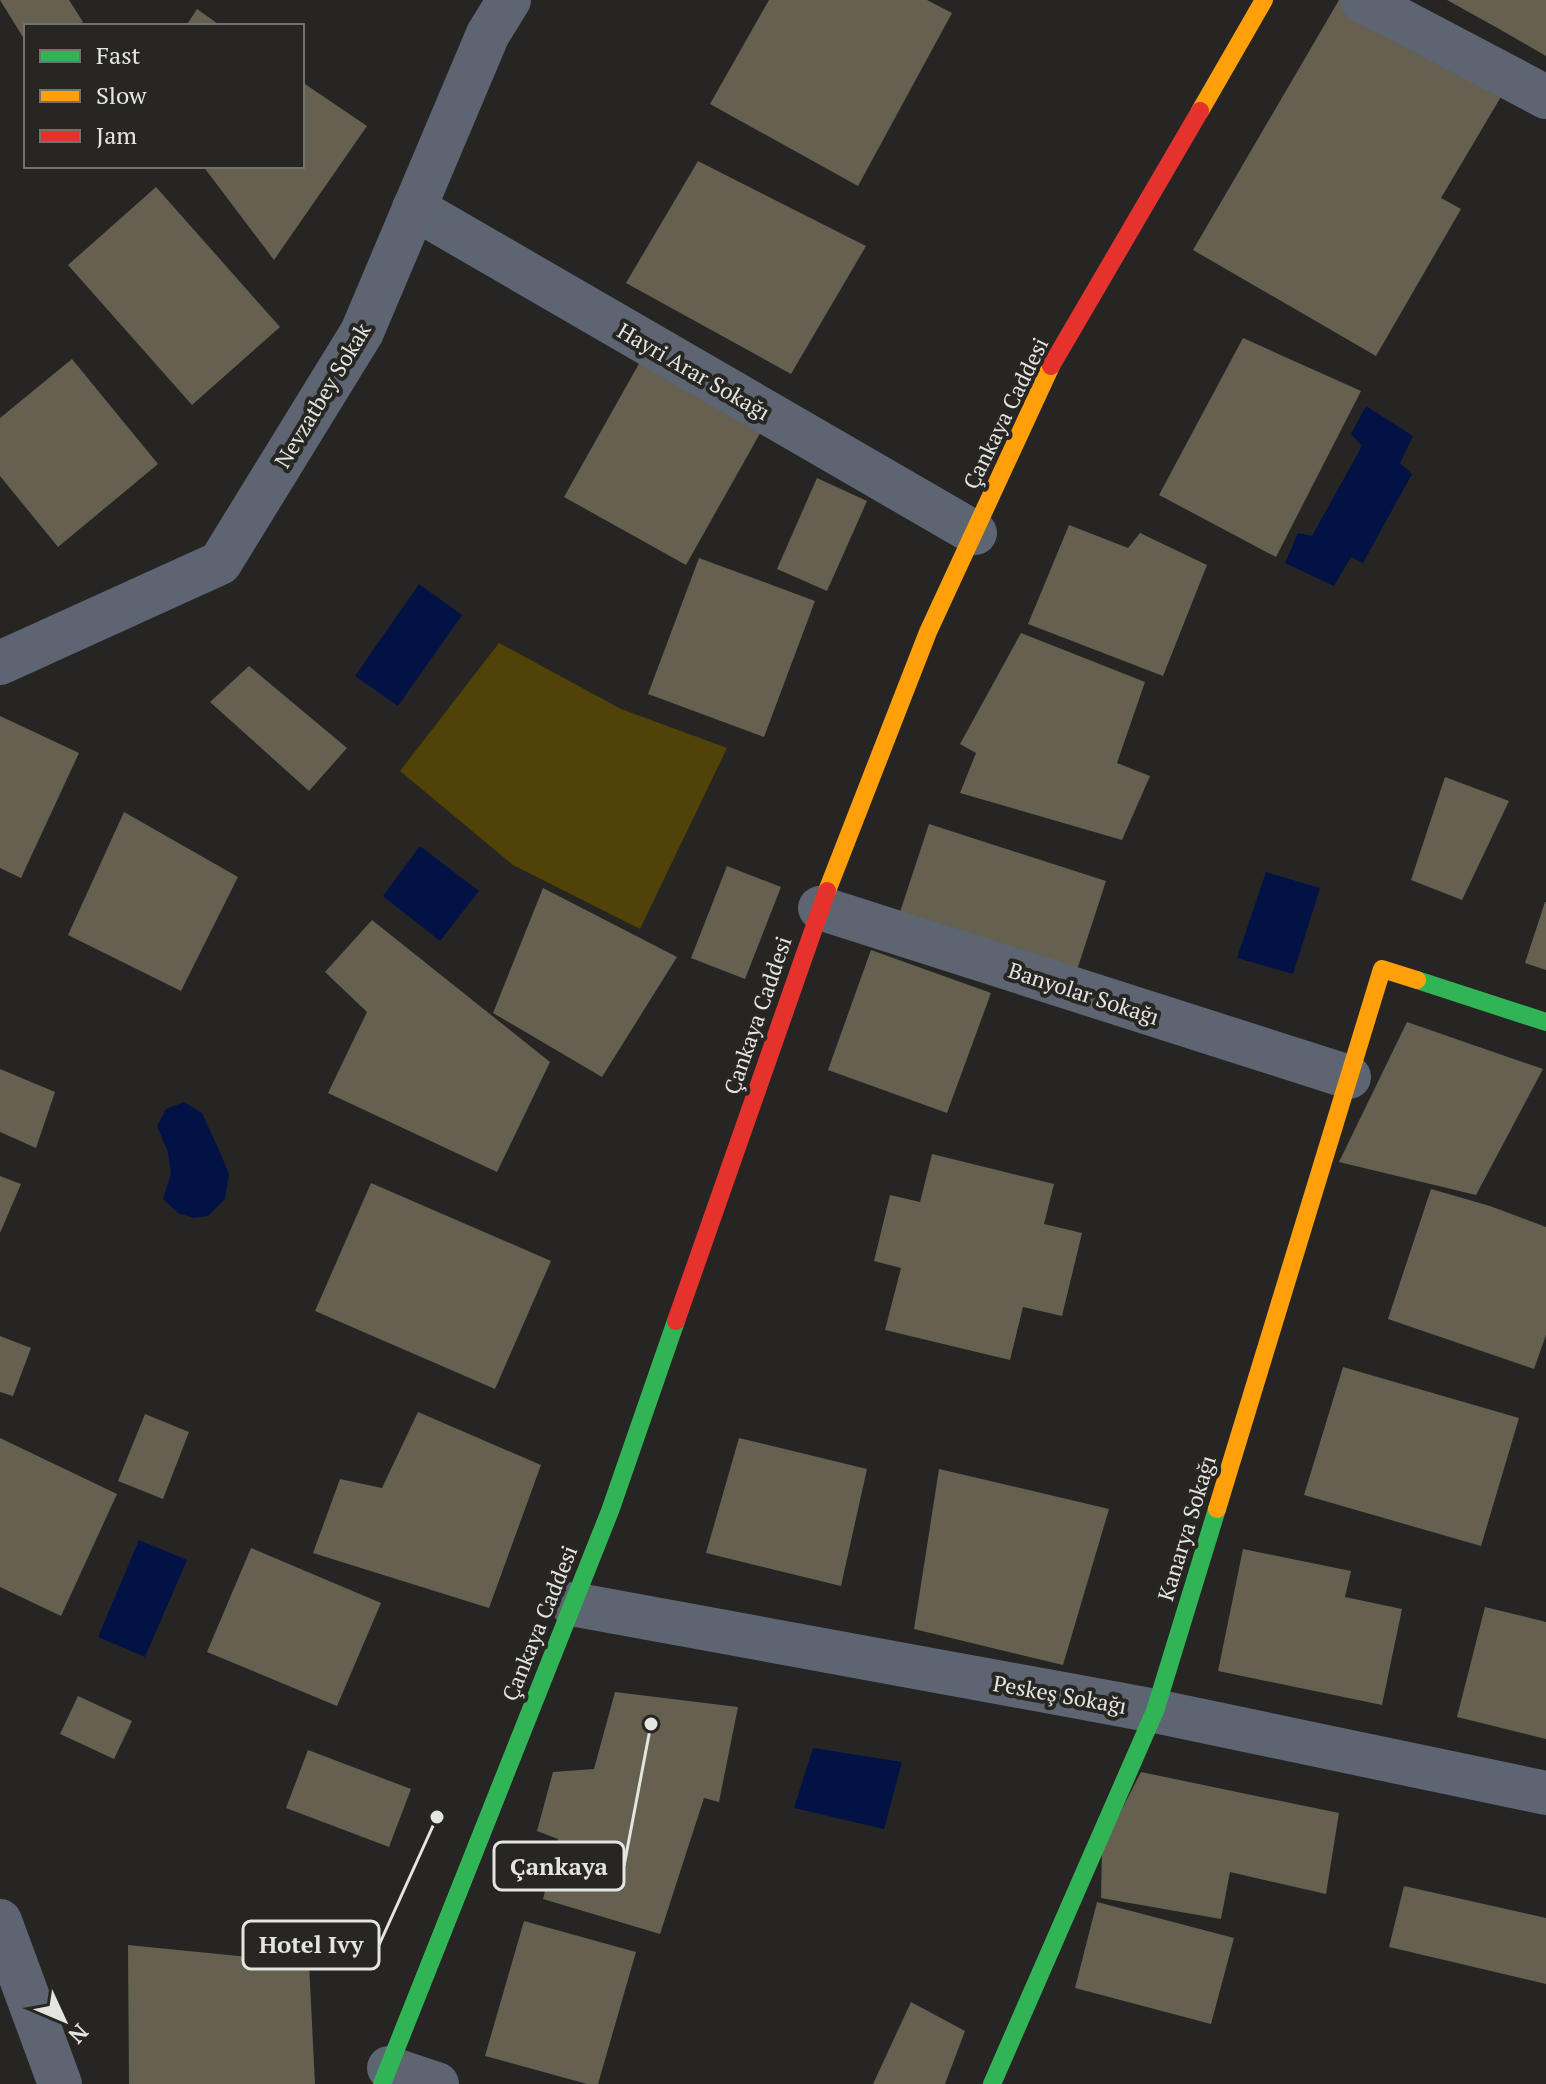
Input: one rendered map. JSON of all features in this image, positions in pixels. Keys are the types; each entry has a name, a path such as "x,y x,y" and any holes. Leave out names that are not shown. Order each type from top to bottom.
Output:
{"street":[{"name":"Nevzatbey Sokak","path":"0,663 220,563 362,332 488,34 509,0"},
{"name":"Çankaya Caddesi","path":"386,2076 610,1511 820,908 928,632 1050,368 1264,0"},
{"path":"1362,0 1546,97"},
{"name":"Hayri Arar Sokağı","path":"414,208 975,533"},
{"name":"Banyolar Sokağı","path":"820,908 1349,1077"},
{"name":"Kanarya Sokağı","path":"992,2084 1155,1711 1382,969 1546,1022"},
{"name":"Peskeş Sokağı","path":"572,1604 1155,1711 1546,1793"},
{"path":"0,1921 60,2084"},
{"path":"386,2076 437,2084"}],"shaded area":[{"path":"1366,406 1413,436 1400,463 1412,474 1363,563 1351,557 1334,586 1285,563 1298,533 1312,536 1362,446 1351,434"},
{"path":"419,584 462,615 398,706 355,676"},
{"path":"499,643 621,709 727,748 640,929 513,865 400,771"},
{"path":"420,846 479,891 440,941 383,896"},
{"path":"1266,872 1320,888 1293,974 1237,958"},
{"path":"184,1102 202,1113 229,1174 225,1199 208,1216 194,1218 178,1213 163,1199 171,1174 168,1152 157,1126 166,1109"},
{"path":"139,1540 187,1560 145,1657 98,1637"},
{"path":"813,1748 902,1762 884,1829 794,1808"}],"building":[{"path":"0,0 69,0 83,22 24,24 24,39"},
{"path":"769,0 927,0 952,13 858,186 710,104"},
{"path":"1339,0 1351,0 1505,90 1441,198 1461,209 1376,356 1193,250"},
{"path":"1447,0 1546,0 1546,56 1501,30"},
{"path":"197,9 218,24 187,24"},
{"path":"304,83 367,126 274,260 205,168 304,168"},
{"path":"698,161 866,246 791,374 626,283"},
{"path":"156,187 280,327 192,405 68,265"},
{"path":"1243,338 1361,391 1276,557 1159,495"},
{"path":"645,353 767,421 686,565 564,497"},
{"path":"72,359 158,464 58,547 0,476 0,418"},
{"path":"817,478 867,501 827,591 777,569"},
{"path":"1069,525 1128,548 1140,533 1207,565 1163,676 1028,624"},
{"path":"699,558 815,601 764,737 648,694"},
{"path":"1021,633 1145,682 1117,763 1150,776 1122,840 960,793 976,753 960,744"},
{"path":"249,666 347,748 309,791 210,702"},
{"path":"0,716 79,753 21,878 0,868"},
{"path":"1445,777 1509,801 1462,900 1411,880"},
{"path":"124,812 238,877 181,991 68,935"},
{"path":"929,824 1106,881 1077,970 900,912"},
{"path":"727,866 781,887 745,979 691,958"},
{"path":"543,888 677,957 602,1077 493,1013"},
{"path":"1546,902 1546,970 1525,963"},
{"path":"372,920 550,1062 497,1172 328,1093 367,1012 325,972"},
{"path":"871,950 991,993 947,1113 828,1070"},
{"path":"1407,1022 1543,1069 1476,1195 1339,1162"},
{"path":"0,1069 55,1092 36,1148 0,1132"},
{"path":"932,1154 1054,1184 1044,1224 1082,1233 1062,1316 1023,1307 1010,1360 885,1330 901,1268 874,1261 890,1195 920,1202"},
{"path":"0,1176 21,1184 0,1233"},
{"path":"371,1183 551,1261 495,1389 315,1311"},
{"path":"1431,1189 1546,1227 1546,1335 1534,1369 1388,1319"},
{"path":"0,1336 31,1348 13,1396 0,1392"},
{"path":"1343,1367 1519,1418 1481,1546 1304,1495"},
{"path":"418,1412 541,1465 489,1608 313,1553 340,1479 382,1488"},
{"path":"145,1414 189,1432 163,1499 118,1481"},
{"path":"0,1438 117,1494 61,1616 0,1587"},
{"path":"739,1438 867,1469 841,1586 706,1553"},
{"path":"939,1469 1109,1509 1063,1665 914,1629"},
{"path":"251,1548 381,1603 337,1706 207,1652"},
{"path":"1243,1549 1351,1571 1345,1597 1402,1609 1382,1705 1218,1671"},
{"path":"1485,1607 1546,1622 1546,1739 1457,1717"},
{"path":"615,1692 738,1707 719,1802 704,1798 660,1934 543,1899 558,1839 537,1831 553,1772 594,1769"},
{"path":"78,1696 132,1721 114,1759 60,1734"},
{"path":"308,1750 411,1789 389,1847 286,1808"},
{"path":"1141,1772 1339,1813 1326,1894 1230,1872 1221,1919 1101,1898 1102,1848"},
{"path":"1404,1886 1546,1918 1546,1984 1389,1947"},
{"path":"1097,1902 1234,1938 1211,2024 1075,1988"},
{"path":"524,1921 636,1952 598,2084 587,2084 485,2056"},
{"path":"128,1945 309,1963 315,2084 129,2084"},
{"path":"911,2002 965,2031 945,2084 873,2084"}],"traffic: fast":[{"path":"1417,980 1546,1022"},
{"path":"382,2084 610,1511 676,1321"},
{"path":"992,2084 1155,1711 1217,1509"}],"traffic: slow":[{"path":"1200,111 1264,0"},
{"path":"827,891 928,632 1051,366"},
{"path":"1217,1509 1382,969 1417,980"}],"traffic: jam":[{"path":"1051,366 1200,111"},
{"path":"676,1321 827,891"}],"place":[{"name":"Çankaya","path":"651,1724"},
{"name":"Hotel Ivy","path":"437,1817"}]}
